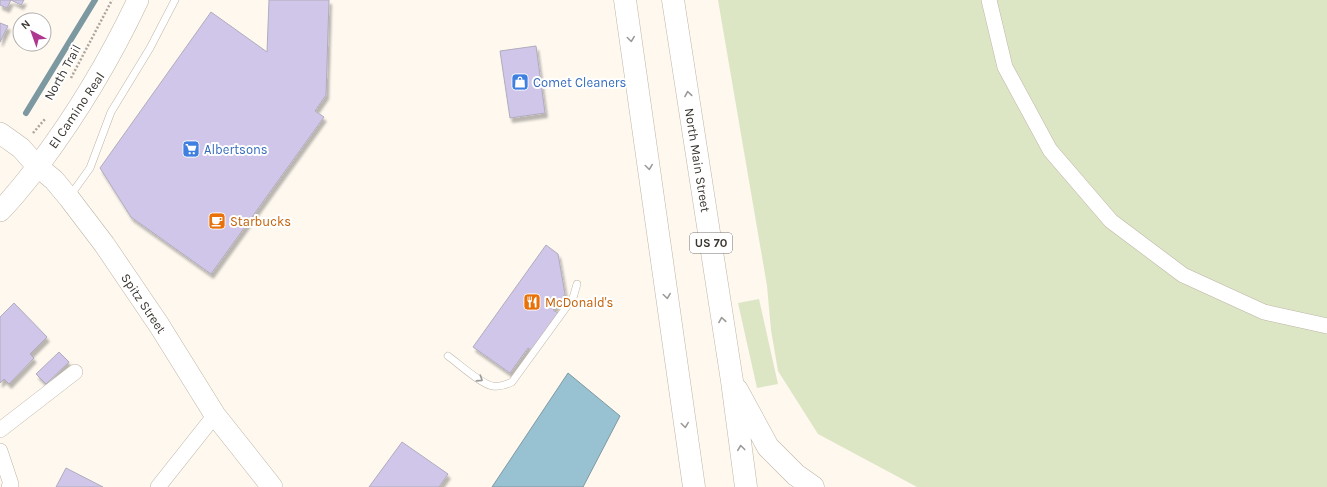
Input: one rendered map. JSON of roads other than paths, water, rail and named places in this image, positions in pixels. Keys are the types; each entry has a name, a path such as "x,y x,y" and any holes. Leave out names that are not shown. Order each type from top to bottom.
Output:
{"main road":[{"path":"625,0 694,487"},
{"name":"North Main Street","path":"673,0 732,381 746,487"},
{"path":"732,381 768,447 796,475 813,487"}],"street":[{"name":"El Camino Real","path":"0,212 12,199 59,138 105,65 138,0"},
{"path":"989,0 1005,67 1050,150 1111,221 1183,275 1264,312 1327,326"},
{"name":"Spitz Street","path":"0,133 21,148 54,180 69,198 104,244 155,319 214,415 272,487"},
{"path":"0,430 75,372"},
{"path":"158,487 214,415"},
{"path":"0,451 10,484 9,487"}],"lane":[{"path":"69,198 90,168 111,112 150,48 175,0"},
{"path":"448,356 480,380 492,386 503,386 512,382 573,298 577,284"}],"water":[{"path":"568,373 620,416 583,487 492,487"}],"waterway":[{"path":"26,113 95,0"}],"place":[{"name":"Comet Cleaners","path":"520,82"},
{"name":"Albertsons","path":"191,149"},
{"name":"Starbucks","path":"217,221"},
{"name":"McDonald's","path":"532,302"}]}
